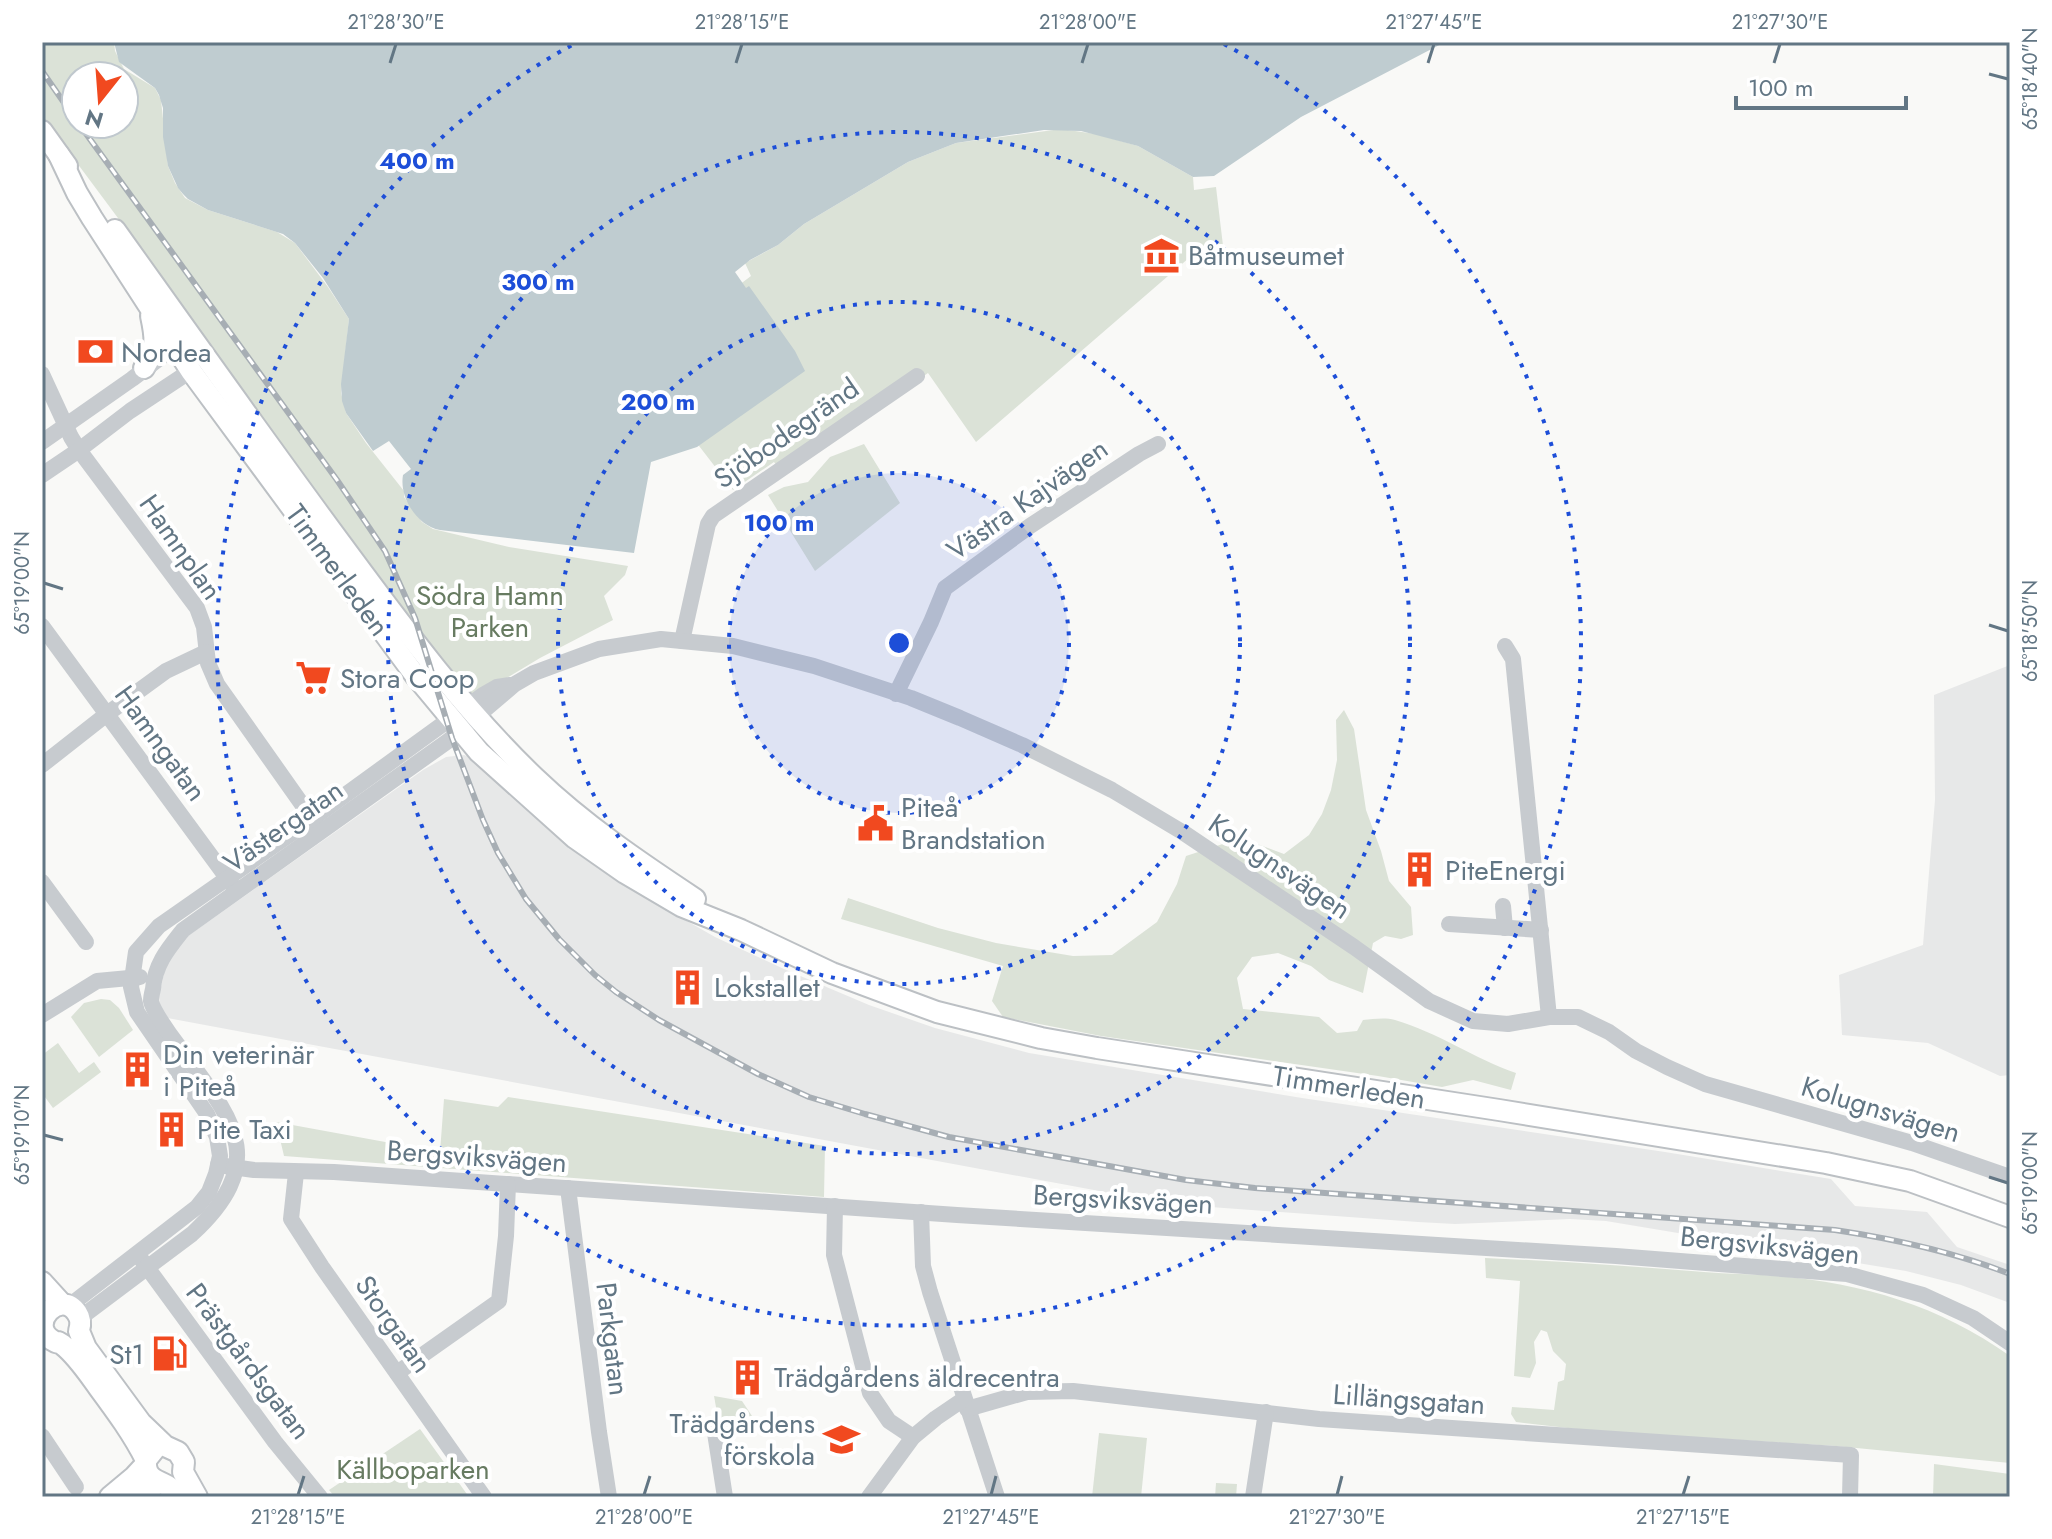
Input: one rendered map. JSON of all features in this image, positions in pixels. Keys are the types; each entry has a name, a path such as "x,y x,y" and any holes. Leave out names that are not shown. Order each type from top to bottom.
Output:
{"main road":[{"name":"Timmerleden","path":"42,131 98,206 199,366 373,587 464,719 645,866 741,930 832,973 937,1012 1041,1038 1826,1163 1910,1181 2010,1217"},
{"name":"Timmerleden","path":"59,155 77,193 148,304 182,341"},
{"path":"144,368 154,348 155,336 148,304"},
{"name":"Timmerleden","path":"1969,1201 2010,1225"},
{"path":"42,1282 72,1315 86,1348 125,1402 165,1446"},
{"path":"47,1327 50,1309 72,1315"},
{"path":"47,1327 70,1340 72,1315"},
{"path":"47,1327 78,1361 129,1429 146,1462 148,1474 181,1497"},
{"path":"110,1497 156,1449 165,1446 178,1452 184,1462 183,1472 197,1497"},
{"path":"131,1497 174,1482 183,1472"}],"street":[{"path":"42,442 182,341"},
{"path":"42,475 199,366"},
{"name":"Hamnplan","path":"42,374 79,450 197,608 204,627 208,663 217,684 316,825"},
{"name":"Sjöbodegränd","path":"682,641 708,524 713,516 917,376"},
{"name":"Västra Kajvägen","path":"896,694 945,588 1030,526 1158,444"},
{"name":"Hamngatan","path":"42,626 232,885"},
{"name":"Kolugnsvägen","path":"464,719 534,673 599,649 661,639 733,646 814,666 993,732 1112,790 1184,833 1429,1001 1473,1021 1508,1024 1549,1017 1578,1017 1609,1032 1636,1051 1705,1084 1912,1143 2010,1177"},
{"path":"1505,646 1513,659 1549,1017"},
{"path":"42,765 166,671 206,652"},
{"name":"Västergatan","path":"132,977 136,952 159,926 232,885 464,719"},
{"path":"42,882 86,942"},
{"name":"Västergatan","path":"154,978 162,955 183,930 232,885"},
{"path":"1503,906 1505,928"},
{"path":"1449,924 1541,930"},
{"path":"72,1315 142,1260 203,1201 219,1163 217,1137 207,1114 137,1012 131,987 132,977"},
{"path":"42,1015 97,981 154,978 151,1001 167,1031 222,1105 232,1124 237,1140 236,1168 229,1188 205,1222 192,1234 142,1260"},
{"name":"Bergsviksvägen","path":"219,1163 236,1168 296,1173 334,1172 1616,1256 1847,1274 1923,1295 1973,1318 2010,1343"},
{"name":"Storgatan","path":"296,1173 291,1219 484,1497"},
{"path":"397,1373 499,1301 508,1184"},
{"name":"Parkgatan","path":"568,1188 609,1497"},
{"path":"835,1206 834,1255 870,1393 889,1421 913,1437"},
{"path":"921,1212 923,1266 997,1497"},
{"name":"Prästgårdsgatan","path":"142,1260 275,1442 320,1497"},
{"name":"Lillängsgatan","path":"869,1497 913,1437 936,1418 966,1404 1027,1392 1073,1391 1319,1419 1851,1455 1850,1497"},
{"path":"1253,1497 1266,1412"},
{"path":"715,1433 725,1497"},
{"path":"42,1436 76,1487"}],"shaded area":[{"path":"114,42 1445,42 1301,117 1214,176 1193,177 1138,146 1081,131 1044,130 956,143 908,162 804,224 735,272 746,288 749,286 795,351 805,371 697,447 651,462 634,553 440,530 417,517 407,501 402,484 403,475 411,469 389,441 373,451 346,413 341,384 349,319 323,278 295,243 283,234 208,210 183,194 168,166 159,95 140,77 140,60 118,60"},
{"path":"2010,665 2010,1075 2000,1076 1928,1043 1842,1035 1839,975 1923,945 1935,800 1934,695"},
{"path":"464,755 477,760 580,856 629,888 715,937 869,1005 935,1028 1029,1053 1831,1179 1855,1206 1927,1212 1957,1247 2010,1265 2010,1303 1961,1285 1906,1271 1606,1221 1570,1219 1455,1224 1183,1205 162,1017 159,997 168,954 185,938 423,770 446,757"}],"green space":[{"name":"Södra Hamn Parken","path":"42,42 114,42 120,60 60,60 60,140 140,140 140,79 155,88 161,100 168,166 185,198 208,210 277,232 295,243 349,319 341,393 346,413 404,491 404,497 422,522 433,529 509,547 628,566 625,575 604,596 613,620 475,697 461,684 331,517 144,253 42,116"},
{"path":"1061,129 1096,134 1138,146 1193,177 1194,190 1216,187 1224,254 1190,257 976,442 928,373 783,474 774,462 733,490 696,442 739,285 751,276 745,263 908,162 956,143"},
{"path":"864,444 900,503 815,571 768,495 784,487 808,482 830,457"},
{"path":"1344,710 1354,729 1366,810 1389,881 1411,907 1413,935 1401,939 1385,936 1373,943 1363,993 1329,980 1311,966 1278,953 1252,957 1237,978 1243,1009 1319,1017 1337,1033 1357,1031 1363,1020 1395,1020 1516,1073 1511,1090 1473,1080 1442,1087 1101,1036 1003,1017 992,1001 1003,966 841,919 848,898 938,928 996,943 1073,956 1112,955 1157,922 1177,884 1186,856 1241,838 1284,854 1309,835 1322,814 1331,790 1337,760 1336,720"},
{"path":"110,1000 119,1008 133,1030 99,1057 71,1017 84,1003"},
{"path":"58,1043 79,1073 94,1062 101,1072 53,1108 42,1093 42,1055"},
{"path":"508,1097 825,1146 824,1197 284,1156 276,1122 440,1152 444,1099 498,1107"},
{"path":"1485,1258 1809,1279 1870,1291 1928,1311 1956,1323 2010,1356 2010,1463 1836,1446 1594,1431 1516,1422 1511,1414 1512,1407 1554,1410 1558,1382 1564,1380 1566,1364 1553,1351 1547,1332 1541,1330 1534,1342 1536,1363 1530,1378 1514,1376 1520,1281 1486,1278"},
{"path":"714,1396 742,1401 758,1425 720,1429"},
{"name":"Källboparken","path":"420,1429 469,1497 335,1497 329,1490"},
{"path":"1099,1433 1147,1438 1141,1497 1092,1497"},
{"path":"1934,1464 2010,1474 2010,1497 1933,1497"},
{"path":"1216,1483 1237,1484 1236,1497 1215,1497"}],"railway":[{"path":"42,71 60,97"},
{"path":"91,140 385,551 415,618 452,738 483,820 498,853 526,899 559,939 595,975 659,1020 758,1074 809,1097 949,1137 1186,1180 1255,1188 1835,1230 1924,1247 2010,1274"}],"place":[{"name":"Båtmuseumet","path":"1162,255"},
{"name":"Nordea","path":"95,352"},
{"name":"Stora Coop","path":"314,678"},
{"name":"Piteå Brandstation","path":"875,823"},
{"name":"PiteEnergi","path":"1419,870"},
{"name":"Lokstallet","path":"688,987"},
{"name":"Din veterinär i Piteå","path":"137,1070"},
{"name":"Pite Taxi","path":"171,1129"},
{"name":"St1","path":"170,1354"},
{"name":"Trädgårdens äldrecentra","path":"748,1377"},
{"name":"Trädgårdens förskola","path":"841,1439"}]}
